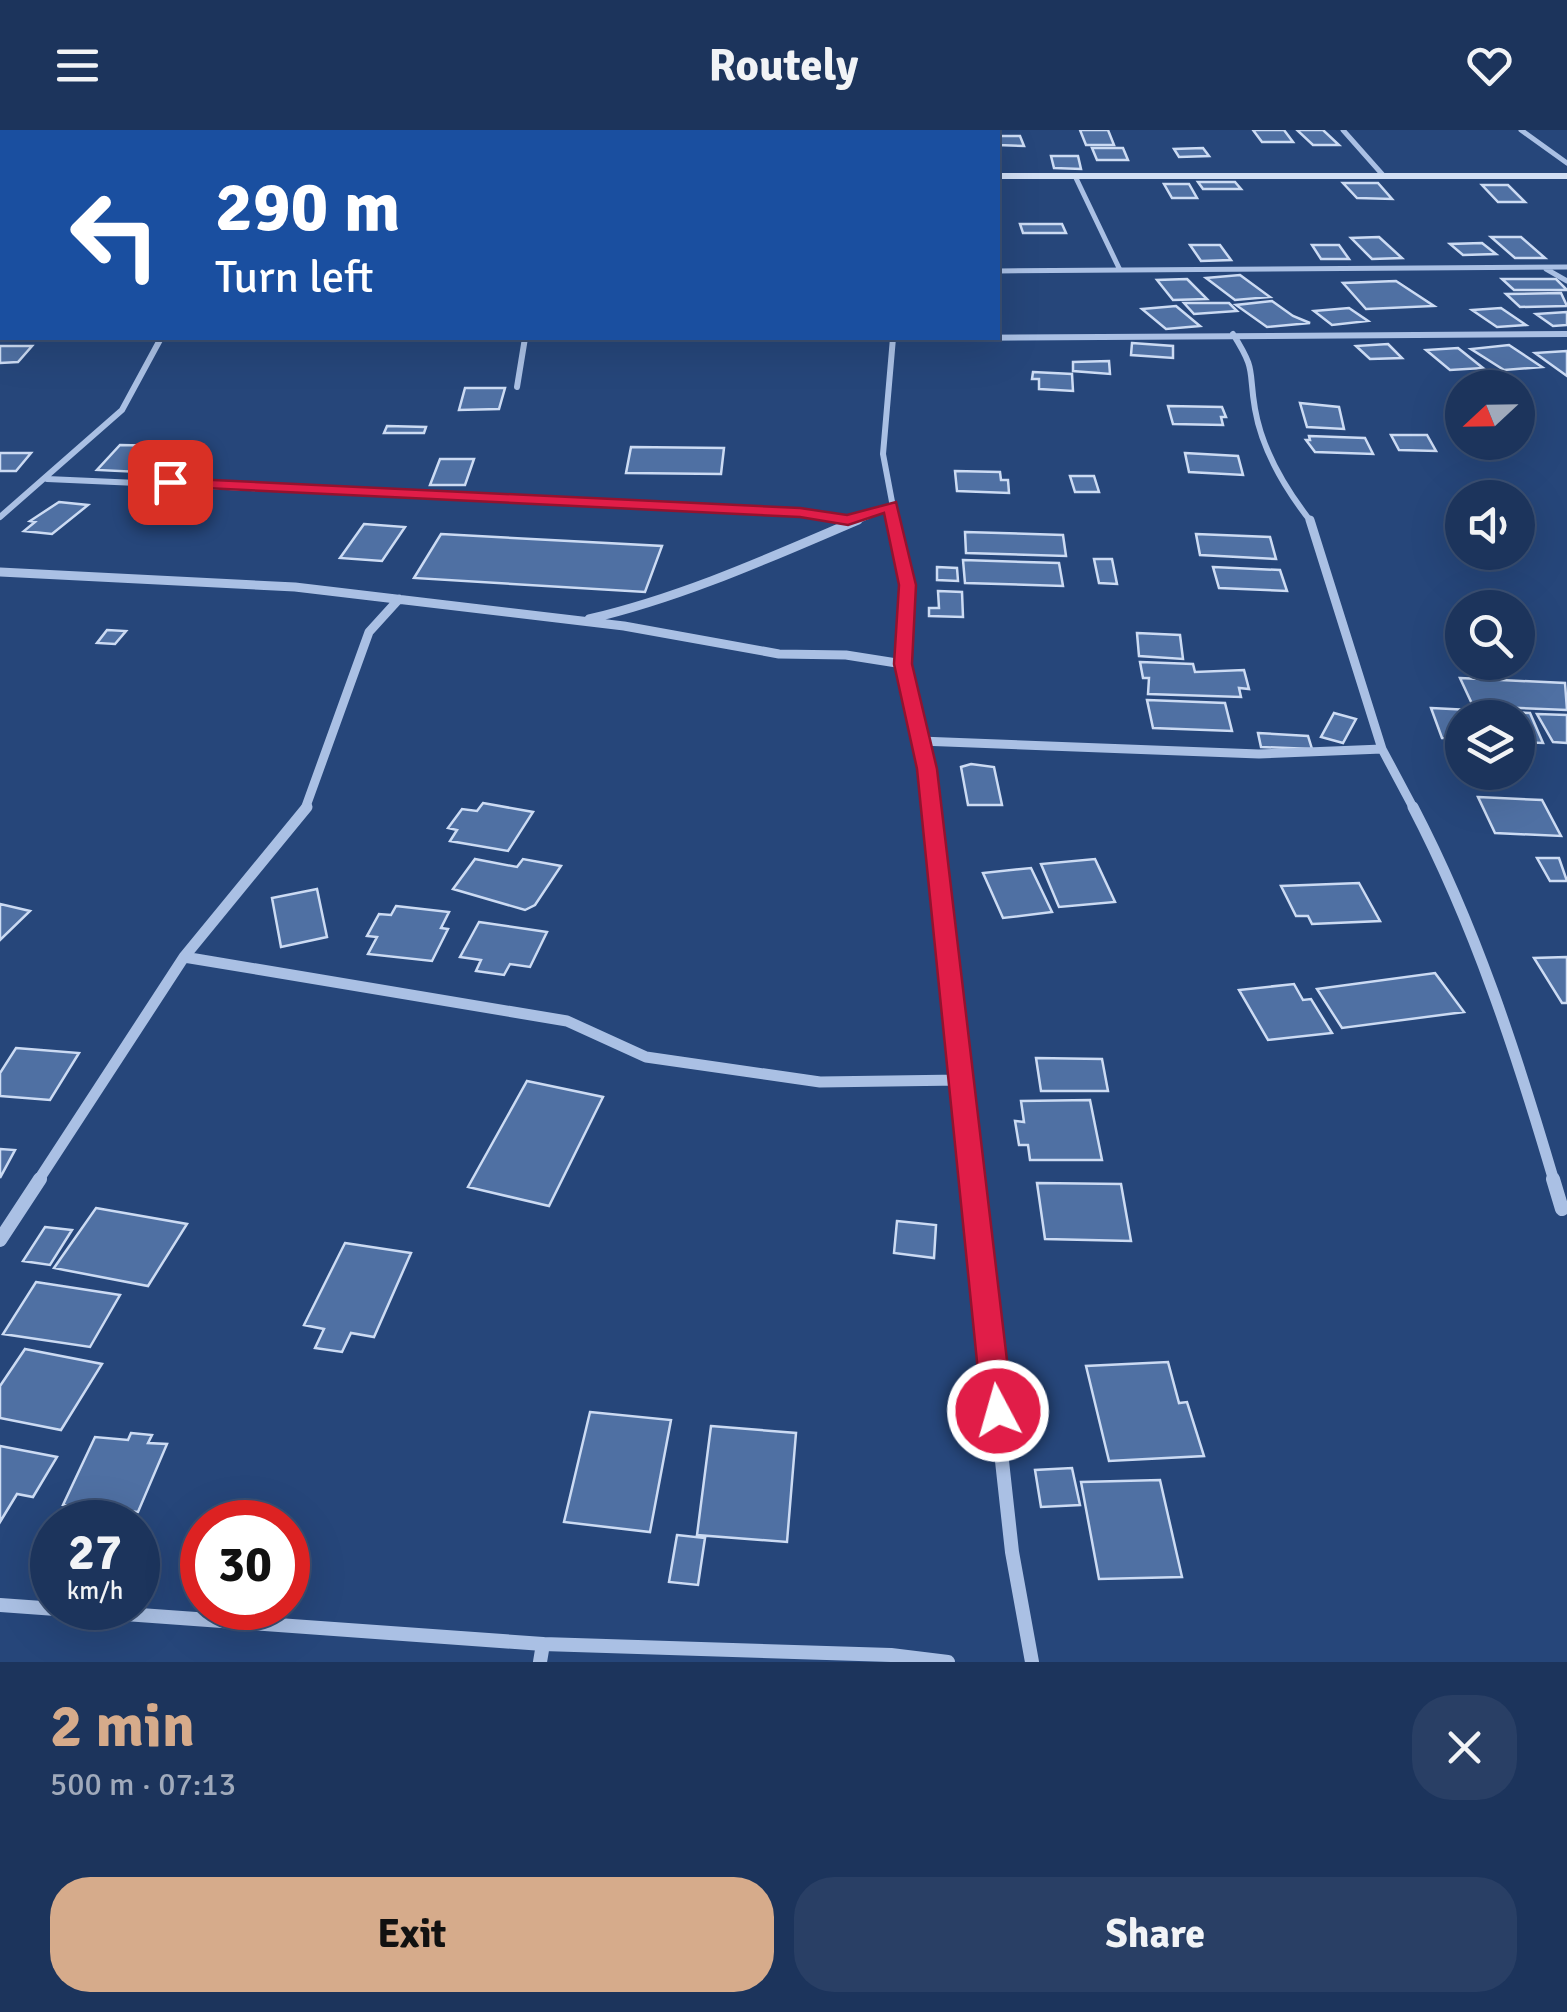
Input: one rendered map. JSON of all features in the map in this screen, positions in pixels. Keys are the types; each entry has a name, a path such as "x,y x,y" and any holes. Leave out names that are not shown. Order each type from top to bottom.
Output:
{"street":[{"path":"1343,130 1382,174"},
{"path":"1521,130 1567,163"},
{"path":"1000,176 1567,176"},
{"path":"1075,176 1107,251 1119,268"},
{"path":"1544,267 1567,281"},
{"path":"1000,271 1567,267"},
{"path":"1234,334 1253,366 1255,410 1268,451 1294,500 1315,527 1323,572 1382,749 1452,882 1512,1039 1562,1209"},
{"path":"1000,337 1567,334"},
{"path":"0,517 48,479 122,410 160,340"},
{"path":"517,387 516,360 523,340"},
{"path":"893,340 883,454 907,585 903,664 927,769 1012,1552 1032,1662"},
{"path":"48,479 800,512 848,520"},
{"path":"580,621 645,606 730,575 817,540 848,520 891,506"},
{"path":"0,572 230,581 580,621 779,654 846,655 903,664"},
{"path":"0,1240 184,957 311,802 369,632 399,600"},
{"path":"920,741 1259,754 1382,749"},
{"path":"184,957 566,1021 646,1056 820,1082 960,1080"},
{"path":"0,1605 544,1644 719,1647 948,1662"},
{"path":"540,1662 544,1644"}],"building":[{"path":"1080,130 1108,130 1114,145 1086,145"},
{"path":"1253,130 1284,130 1293,142 1262,142"},
{"path":"1297,130 1323,130 1339,145 1313,145"},
{"path":"1000,136 1020,136 1024,146 1000,145"},
{"path":"1092,148 1123,148 1128,160 1097,160"},
{"path":"1203,148 1209,156 1179,157 1174,149"},
{"path":"1051,156 1078,156 1081,169 1054,168"},
{"path":"1198,182 1235,182 1241,189 1203,189"},
{"path":"1343,183 1378,183 1392,199 1357,198"},
{"path":"1164,184 1189,184 1197,198 1172,198"},
{"path":"1482,185 1508,185 1525,202 1498,202"},
{"path":"1020,224 1062,224 1066,233 1023,233"},
{"path":"1379,237 1402,258 1372,259 1351,238"},
{"path":"1491,237 1521,237 1545,258 1515,258"},
{"path":"1482,243 1496,254 1463,255 1450,244"},
{"path":"1190,245 1220,245 1231,260 1201,261"},
{"path":"1312,245 1339,245 1349,259 1321,259"},
{"path":"1240,275 1270,297 1235,300 1206,278"},
{"path":"1187,279 1207,299 1173,300 1157,280"},
{"path":"1502,279 1556,279 1567,290 1514,290"},
{"path":"1396,281 1434,306 1366,309 1343,283"},
{"path":"1561,293 1567,306 1520,307 1506,294"},
{"path":"1272,301 1310,323 1267,327 1236,305"},
{"path":"1184,303 1229,303 1237,311 1194,314"},
{"path":"1176,306 1200,326 1166,329 1142,309"},
{"path":"1349,308 1368,321 1332,325 1314,311"},
{"path":"1501,308 1526,325 1497,327 1472,310"},
{"path":"1567,312 1567,325 1553,326 1536,314"},
{"path":"1132,343 1173,346 1173,358 1131,355"},
{"path":"1388,344 1402,358 1370,359 1356,346"},
{"path":"1509,345 1542,367 1504,370 1471,349"},
{"path":"0,346 32,346 18,362 0,363"},
{"path":"1458,348 1483,368 1450,370 1426,350"},
{"path":"1567,351 1567,376 1535,353"},
{"path":"1109,361 1110,374 1073,371 1073,362"},
{"path":"1033,372 1072,374 1073,391 1039,389 1039,379 1032,379"},
{"path":"465,388 505,388 499,409 459,410"},
{"path":"1300,403 1339,407 1344,429 1307,427"},
{"path":"1168,406 1222,407 1226,417 1221,417 1223,425 1173,424"},
{"path":"387,426 426,427 424,433 384,433"},
{"path":"1391,435 1427,435 1436,451 1399,450"},
{"path":"1309,436 1365,438 1373,454 1315,452 1306,440 1310,440"},
{"path":"120,445 163,446 140,472 97,470"},
{"path":"631,447 724,448 721,474 626,473"},
{"path":"0,453 31,453 16,471 0,471"},
{"path":"1185,453 1238,456 1243,475 1189,472"},
{"path":"440,459 474,459 465,485 430,485"},
{"path":"955,471 1000,472 1001,480 1008,480 1009,493 957,491"},
{"path":"1070,476 1094,476 1099,492 1075,492"},
{"path":"59,502 88,505 52,534 24,531 35,522 30,521"},
{"path":"364,524 405,527 382,561 340,558"},
{"path":"965,532 1063,535 1066,556 966,553"},
{"path":"441,534 662,546 645,592 414,578"},
{"path":"1196,534 1270,537 1276,559 1200,555"},
{"path":"1094,559 1112,559 1117,584 1099,583"},
{"path":"963,560 1059,563 1063,586 965,583"},
{"path":"937,567 957,568 958,581 937,580"},
{"path":"1213,567 1280,570 1287,591 1219,588"},
{"path":"938,591 962,592 963,617 929,616 929,608 939,608"},
{"path":"107,630 126,631 115,644 97,643"},
{"path":"1137,633 1180,635 1183,659 1139,656"},
{"path":"1140,662 1193,664 1195,672 1244,670 1249,689 1239,688 1241,697 1148,694 1149,678 1143,678"},
{"path":"1461,680 1565,683 1567,710 1535,709 1535,700 1470,700"},
{"path":"1147,700 1225,703 1232,731 1153,728"},
{"path":"1431,708 1445,709 1442,738"},
{"path":"1334,713 1356,719 1343,743 1321,737"},
{"path":"1537,714 1567,715 1567,743 1553,742"},
{"path":"1535,725 1543,743 1535,743"},
{"path":"1258,733 1308,736 1312,749 1261,747"},
{"path":"961,767 994,767 1002,805 968,805"},
{"path":"1478,797 1542,800 1561,836 1495,833"},
{"path":"483,803 533,812 508,851 450,841 457,830 448,828 462,809 477,811"},
{"path":"1537,858 1559,858 1567,881 1550,881"},
{"path":"475,859 517,867 523,859 561,866 535,905 525,910 453,889"},
{"path":"1095,859 1115,902 1059,907 1041,864"},
{"path":"1031,868 1052,912 1003,918 983,873"},
{"path":"1359,883 1380,921 1312,924 1308,916 1296,916 1281,886"},
{"path":"317,889 327,937 281,947 272,898"},
{"path":"0,904 30,911 0,940"},
{"path":"396,906 449,912 441,928 448,929 432,961 368,954 377,937 367,936 379,914 391,915"},
{"path":"479,922 547,932 530,967 510,964 504,975 476,971 481,960 460,957"},
{"path":"1567,957 1567,1003 1562,1003 1534,958"},
{"path":"1435,973 1464,1012 1342,1028 1317,989"},
{"path":"1294,984 1303,1000 1311,999 1332,1033 1268,1040 1239,990"},
{"path":"16,1048 79,1053 50,1100 0,1096 0,1073"},
{"path":"1036,1058 1102,1059 1108,1091 1041,1091"},
{"path":"527,1081 603,1097 549,1206 468,1187"},
{"path":"1090,1100 1102,1160 1030,1160 1028,1145 1019,1145 1015,1121 1024,1122 1021,1101"},
{"path":"0,1149 15,1150 0,1178"},
{"path":"1037,1183 1121,1184 1131,1241 1045,1239"},
{"path":"96,1208 187,1224 148,1286 54,1268"},
{"path":"897,1221 936,1225 934,1258 894,1253"},
{"path":"45,1227 72,1230 50,1265 23,1261"},
{"path":"345,1243 411,1253 374,1337 351,1333 342,1352 315,1348 324,1329 304,1325"},
{"path":"36,1282 120,1295 90,1347 3,1334"},
{"path":"25,1349 102,1364 61,1430 0,1418 0,1386"},
{"path":"1168,1362 1179,1403 1187,1402 1204,1456 1109,1461 1086,1366"},
{"path":"590,1412 671,1420 650,1532 564,1522"},
{"path":"711,1426 796,1433 787,1542 697,1535"},
{"path":"131,1433 152,1435 148,1443 167,1444 143,1500 65,1500 95,1437 128,1440"},
{"path":"0,1446 57,1457 33,1497 17,1494 0,1522"},
{"path":"1072,1468 1080,1505 1041,1507 1035,1470"},
{"path":"1160,1480 1182,1577 1099,1579 1081,1482"},
{"path":"677,1535 705,1538 698,1585 669,1582"}],"route":[{"path":"170,482 542,499 607,506 800,512 848,520 891,506 907,585 903,664 927,769 998,1411"}]}
